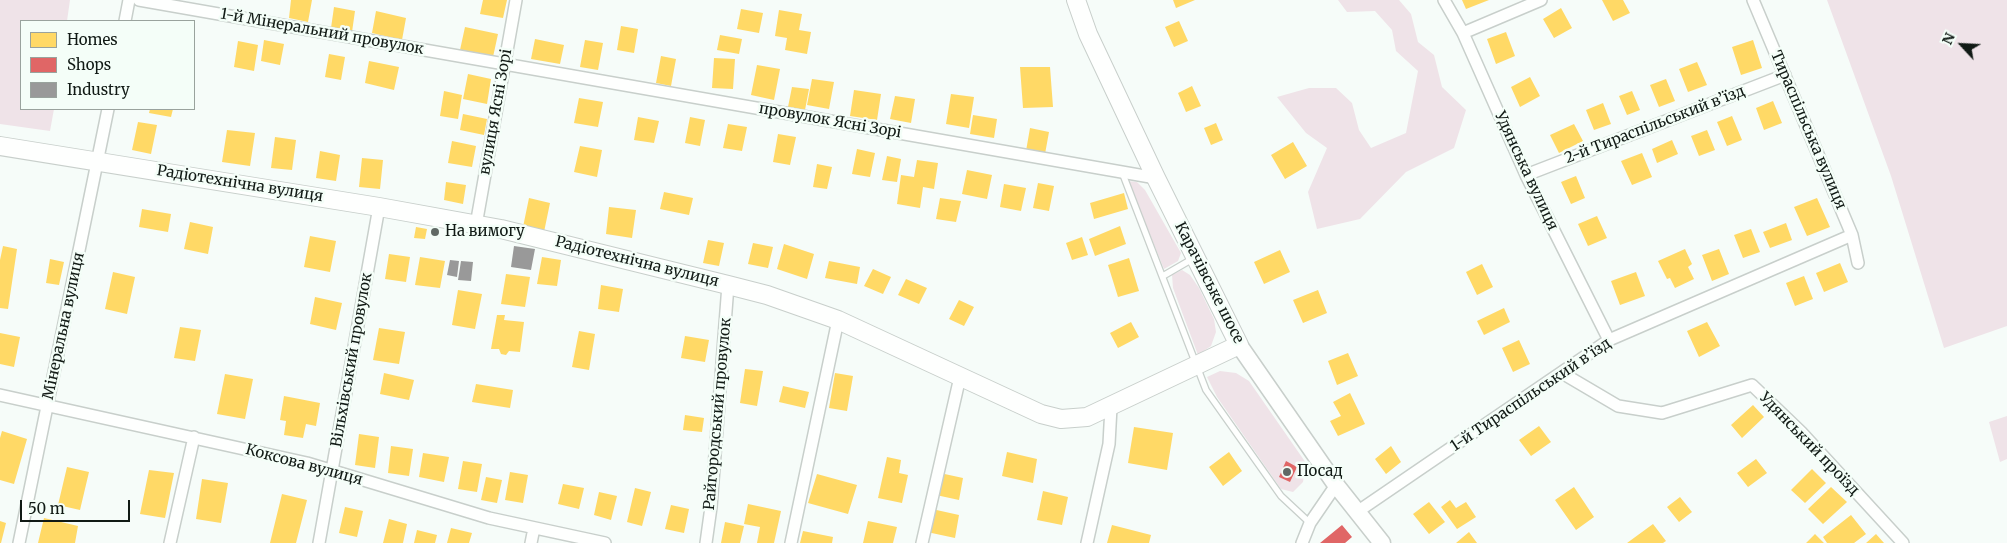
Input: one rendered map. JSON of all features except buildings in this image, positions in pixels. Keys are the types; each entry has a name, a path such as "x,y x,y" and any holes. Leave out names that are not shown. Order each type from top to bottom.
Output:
{"main road":[{"name":"Карачівське шосе","path":"1076,0 1088,34 1156,178 1239,345 1336,485 1382,543"},
{"name":"Радіотехнічна вулиця","path":"0,146 379,207 476,225 728,284 777,298 838,320 1041,414 1061,419 1087,417 1111,408 1239,345"}],"street":[{"path":"125,20 129,0"},
{"name":"1-й Мінеральний провулок","path":"139,0 504,64"},
{"name":"вулиця Ясні Зорі","path":"476,225 516,0"},
{"name":"Удянська вулиця","path":"1444,0 1463,33 1526,175 1610,340"},
{"path":"1463,33 1541,0"},
{"name":"Тираспільська вулиця","path":"1753,0 1852,236 1858,262"},
{"name":"провулок Ясні Зорі","path":"504,64 1156,178"},
{"name":"2-й Тираспільський в’їзд","path":"1526,175 1785,74"},
{"name":"Мінеральна вулиця","path":"18,543 108,110"},
{"name":"Вільхівський провулок","path":"319,543 379,207"},
{"name":"1-й Тираспільський в’їзд","path":"1357,512 1610,340 1852,236"},
{"name":"Райгородський провулок","path":"706,543 711,507 728,284"},
{"path":"791,543 838,320"},
{"name":"Удянський проїзд","path":"1562,373 1618,406 1662,413 1752,385 1801,432 1903,543"},
{"path":"922,543 960,377"},
{"name":"Коксова вулиця","path":"0,394 307,463 489,518 605,543"},
{"path":"1087,543 1109,444 1111,408"},
{"path":"170,543 194,438"},
{"path":"1302,543 1310,523 1336,485"},
{"path":"531,543 534,528"}],"lane":[{"path":"1122,172 1206,390 1281,496 1310,523"},
{"path":"1163,276 1196,258"}],"shaded area":[{"path":"0,0 70,0 67,20 20,20 20,110 54,110 50,131 0,124"},
{"path":"1338,0 1399,0 1411,14 1418,42 1434,55 1442,87 1466,110 1454,148 1406,172 1360,219 1317,229 1308,192 1327,148 1306,133 1277,97 1309,88 1336,88 1352,103 1359,130 1371,148 1406,133 1418,71 1396,51 1392,30 1375,11 1347,12"},
{"path":"1827,0 2007,0 2007,326 1944,348 1891,176"},
{"path":"1128,181 1137,182 1145,190 1181,253 1178,261 1164,269"},
{"path":"1182,270 1190,275 1199,288 1214,319 1216,332 1211,346 1198,355 1173,288 1172,275"},
{"path":"1220,371 1236,373 1249,381 1306,463 1303,482 1293,492 1281,489 1217,397 1207,377"},
{"path":"2007,416 2007,459 2000,462 1989,422"}],"place":[{"name":"На вимогу","path":"435,232"},
{"name":"Посад","path":"1287,472"}]}
